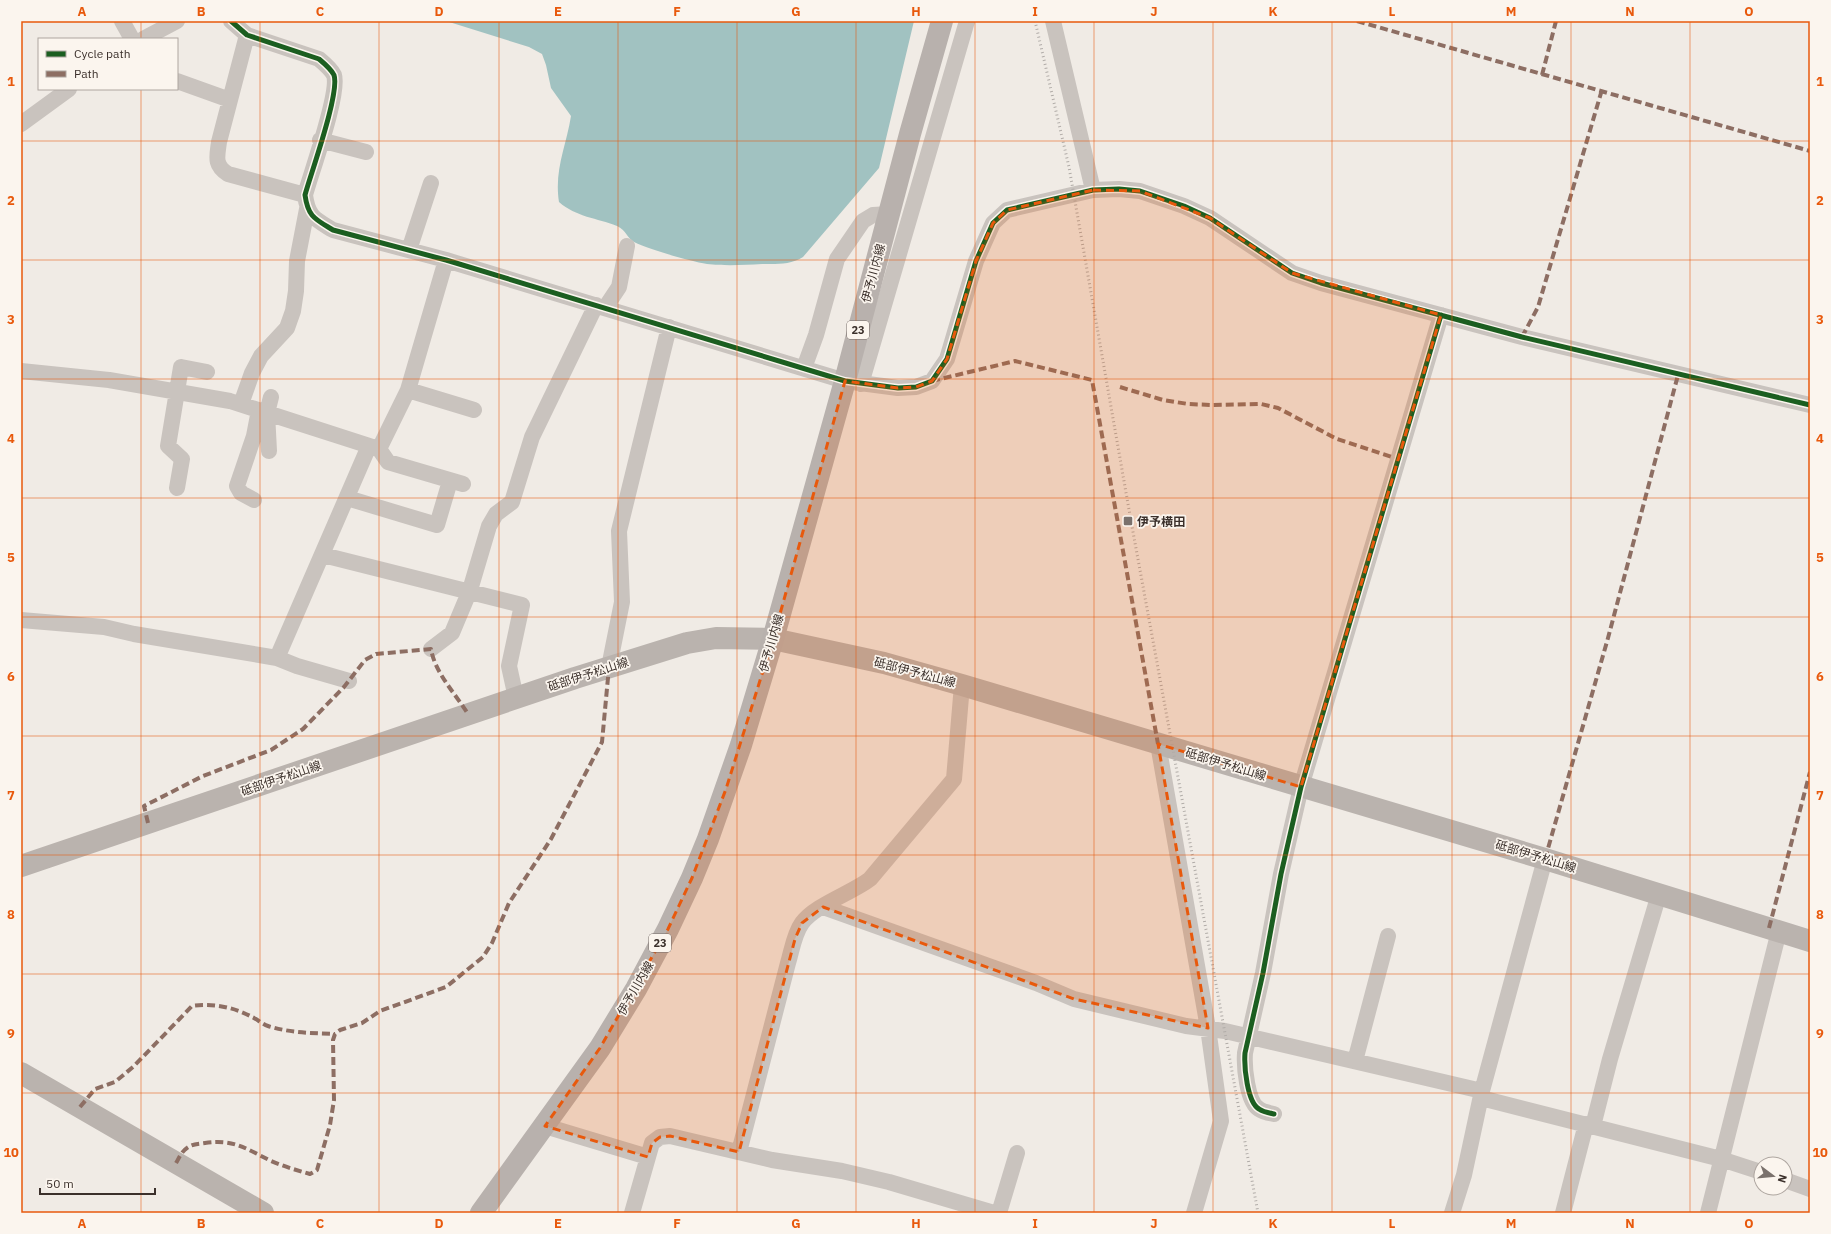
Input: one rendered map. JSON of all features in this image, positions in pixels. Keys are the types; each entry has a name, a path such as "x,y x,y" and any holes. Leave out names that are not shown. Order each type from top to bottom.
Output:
{"main road":[{"name":"伊予川内線","path":"481,1213 600,1048 636,989 692,878 708,839 741,745 853,383 889,214 942,21"},
{"name":"砥部伊予松山線","path":"21,866 516,698 687,643 716,638 773,639 884,663 962,685 1545,859 1810,941"},
{"path":"21,1073 264,1213"}],"street":[{"path":"122,21 131,38"},
{"path":"145,38 177,21"},
{"path":"231,21 247,35 319,59 328,67 334,76 335,87 320,140 306,202 297,261 296,291 293,311 287,328 261,356 252,373 241,404"},
{"path":"853,383 966,21"},
{"path":"1053,21 1093,190"},
{"path":"247,35 219,142 217,159 220,169 228,174 306,202 312,217 333,230 446,260 853,383 898,388 916,387 932,380 947,359 976,261 993,223 1007,210 1093,190 1119,189 1159,196 1210,218 1292,272 1321,282 1522,337 1810,405"},
{"path":"178,81 230,100"},
{"path":"21,124 68,90"},
{"path":"320,140 366,152"},
{"path":"409,250 430,183"},
{"path":"804,368 816,335 837,258 863,222 873,215 889,214"},
{"path":"431,649 452,632 470,590 489,526 496,514 512,502 532,437 600,307 619,287 627,246"},
{"path":"276,658 347,498 374,447 408,390 446,260"},
{"path":"1274,1114 1258,1109 1251,1099 1244,1066 1245,1053 1250,1037 1281,874 1301,786 1441,315"},
{"path":"609,667 622,602 619,531 669,327"},
{"path":"177,488 182,459 168,446 181,367 207,372"},
{"path":"21,371 109,380 241,404 374,447 388,462 456,483 437,525 347,498"},
{"path":"408,390 474,410"},
{"path":"254,500 241,493 237,486 263,412 271,397"},
{"path":"263,412 269,451"},
{"path":"323,555 522,604 509,666 516,698"},
{"path":"21,620 104,627 134,634 276,658 297,666 349,681"},
{"path":"739,1152 795,939 802,923 814,912 859,888 870,879 954,779 962,685"},
{"path":"1158,744 1208,1028 1221,1121 1194,1213"},
{"path":"1452,1213 1464,1175 1482,1094 1545,859"},
{"path":"1563,1213 1659,894"},
{"path":"823,907 1036,983 1074,999 1186,1026 1208,1028 1356,1061 1482,1094 1589,1125 1721,1159 1753,1169"},
{"path":"1708,1213 1779,931"},
{"path":"1356,1061 1388,936"},
{"path":"545,1126 648,1157"},
{"path":"632,1213 652,1143 660,1137 670,1136 739,1152 889,1182 994,1213"},
{"path":"999,1213 1016,1154"},
{"path":"1793,1183 1810,1189"}],"highlighted area":[{"path":"1093,190 1140,191 1210,218 1292,273 1441,315 1301,787 1158,744 1208,1028 1074,999 823,907 802,923 795,939 739,1152 670,1136 660,1137 652,1143 648,1157 545,1126 600,1048 668,929 692,878 726,789 773,639 845,381 898,388 916,387 932,381 947,359 976,261 993,223 1007,210"}],"water":[{"path":"446,21 914,21 879,168 803,257 783,264 728,265 699,263 641,245 632,241 623,230 617,226 572,211 559,202 559,169 571,116 551,88 542,54 529,47"}],"railway":[{"path":"1035,21 1069,167 1131,521 1258,1213"}],"marked path":[{"path":"1357,21 1810,151"},
{"path":"1542,75 1556,21"},
{"path":"1522,337 1538,307 1601,93"},
{"path":"932,381 1015,361 1092,380 1158,744"},
{"path":"1545,859 1608,638 1678,375"},
{"path":"1120,387 1163,400 1188,404 1261,404 1278,408 1337,439 1398,459"},
{"path":"148,823 144,806 203,776 271,750 303,729 344,687 365,660 376,654 431,649 433,658 441,675 468,714"},
{"path":"176,1163 184,1151 195,1144 223,1142 246,1148 274,1162 310,1174 317,1170 330,1125 334,1100 333,1040 335,1034 340,1030 362,1023 380,1011 446,987 483,957 492,943 509,903 551,839 602,742 609,667"},
{"path":"1769,928 1810,772"},
{"path":"80,1107 95,1089 115,1082 133,1067 192,1006 207,1005 230,1008 254,1018 266,1025 285,1030 335,1034"}],"cycle path":[{"path":"231,21 247,35 319,59 334,75 335,84 329,115 305,195 310,213 321,223 333,230 446,260 845,381 898,388 916,387 932,381 947,359 976,261 993,223 1007,210 1093,190 1119,189 1140,191 1184,206 1210,218 1292,273 1321,283 1522,337 1810,405"},
{"path":"1274,1114 1264,1112 1259,1109 1252,1099 1247,1083 1245,1053 1263,973 1281,874 1301,787 1441,315"}],"place":[{"name":"伊予横田","path":"1128,521"}]}
